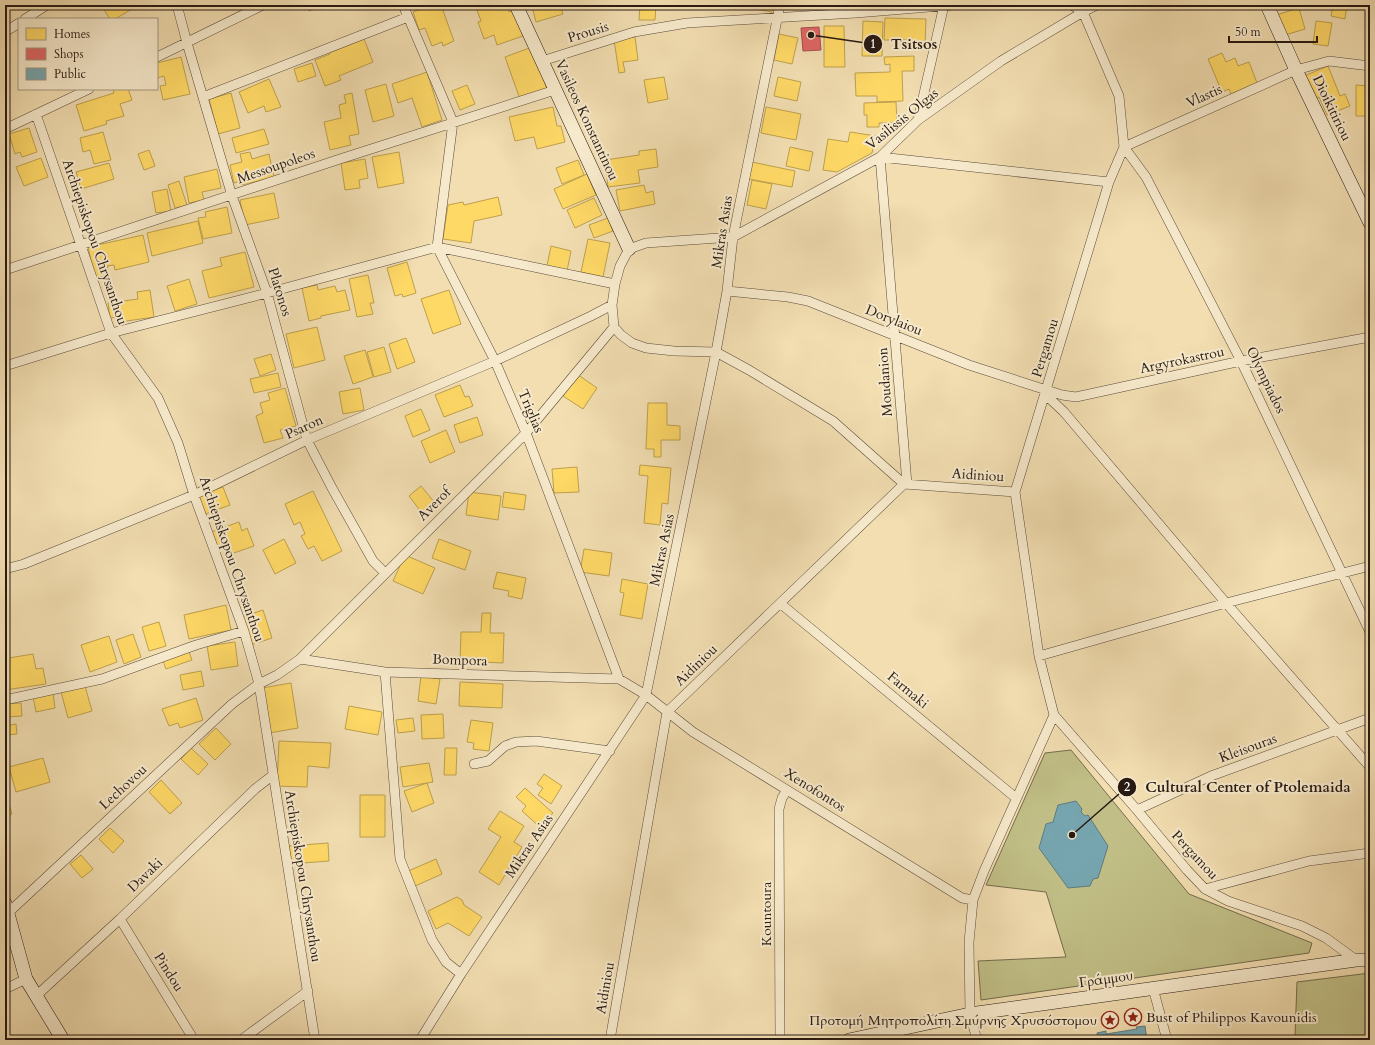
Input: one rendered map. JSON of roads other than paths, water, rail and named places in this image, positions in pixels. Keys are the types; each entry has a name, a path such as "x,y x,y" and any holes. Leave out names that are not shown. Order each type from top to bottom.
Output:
{"street":[{"path":"27,18 47,5"},
{"name":"Platonos","path":"177,5 232,196 267,293 307,440 373,561 385,573"},
{"path":"158,57 263,5"},
{"path":"403,5 453,122 437,247"},
{"name":"Vasileos Konstantinou","path":"516,5 629,249"},
{"name":"Mikras Asias","path":"420,1040 461,974 646,695 716,352 727,291 733,237 780,5"},
{"path":"918,120 947,5"},
{"name":"Prousis","path":"542,60 634,32 687,24 776,19 854,9 947,5"},
{"path":"1072,5 1083,12 1097,5"},
{"name":"Dioikitiriou","path":"1267,5 1296,70 1370,223"},
{"name":"Vasilissis Olgas","path":"733,237 880,157 918,120 1001,61 1083,12"},
{"name":"Pergamou","path":"1083,12 1119,96 1124,148 1109,182 1015,492 1039,656 1054,715 1137,810 1186,870 1205,889 1228,901 1314,932 1326,938 1356,960"},
{"path":"203,97 408,17"},
{"path":"5,32 18,24"},
{"name":"Vlastis","path":"1124,148 1296,70 1329,61 1370,66"},
{"path":"5,129 87,90"},
{"name":"Messoupoleos","path":"5,270 453,122 555,90"},
{"name":"Archiepiskopou Chrysanthou","path":"36,114 111,333 158,398 178,443 194,495 244,631 259,684 315,1040"},
{"name":"Olympiados","path":"1124,148 1146,177 1241,361 1370,632"},
{"path":"880,157 1109,182"},
{"name":"Moudanion","path":"880,157 896,336 906,484"},
{"path":"733,237 646,243 629,249 620,266 615,284 612,305 614,327 621,335 632,343 646,348 674,351 716,352 756,374 833,421 906,484"},
{"path":"5,366 111,333 437,247 615,284"},
{"name":"Triglias","path":"437,247 495,361 526,433 619,679"},
{"name":"Dorylaiou","path":"727,291 781,296 808,301 969,365 1046,392"},
{"name":"Psaron","path":"5,569 24,564 194,495 307,440 495,361 592,316 612,305"},
{"name":"Averof","path":"259,684 277,675 300,659 526,433 614,327"},
{"name":"Argyrokastrou","path":"1046,392 1076,397 1241,361 1370,337"},
{"path":"1046,392 1226,603 1370,767"},
{"name":"Aidiniou","path":"610,1040 667,712 906,484 1015,492"},
{"path":"1039,656 1226,603 1370,566"},
{"name":"Farmaki","path":"781,604 1016,798"},
{"path":"5,700 102,679 196,645 244,631"},
{"name":"Bompora","path":"300,659 385,672 619,679"},
{"path":"385,672 400,859 432,940 446,962 461,974"},
{"path":"619,679 646,695"},
{"name":"Lechovou","path":"7,908 227,709 259,684"},
{"name":"Xenofontos","path":"646,695 693,732 962,898 973,900"},
{"path":"977,1040 970,1014 969,942 973,900 984,871 1054,715"},
{"name":"Kleisouras","path":"1137,810 1211,776 1370,718"},
{"path":"474,764 488,761 505,746 516,742 536,741 610,751"},
{"name":"Davaki","path":"36,996 120,919 255,789 273,775"},
{"name":"Kountoura","path":"780,1040 779,809 782,798 787,790"},
{"path":"1205,889 1309,860 1370,853"},
{"path":"7,908 26,979 63,1040"},
{"name":"Pindou","path":"120,919 194,1040"},
{"name":"Γράμμου","path":"849,1040 970,1014 1356,960 1370,960"},
{"path":"5,989 26,979"},
{"path":"1153,988 1167,1040"},
{"path":"241,1040 308,991"}],"place":[{"name":"Tsitsos","path":"811,35"},
{"name":"Cultural Center of Ptolemaida","path":"1072,835"},
{"name":"Bust of Philippos Kavounidis","path":"1133,1017"},
{"name":"Προτομή Μητροπολίτη Σμύρνης Χρυσόστομου","path":"1110,1020"}]}
